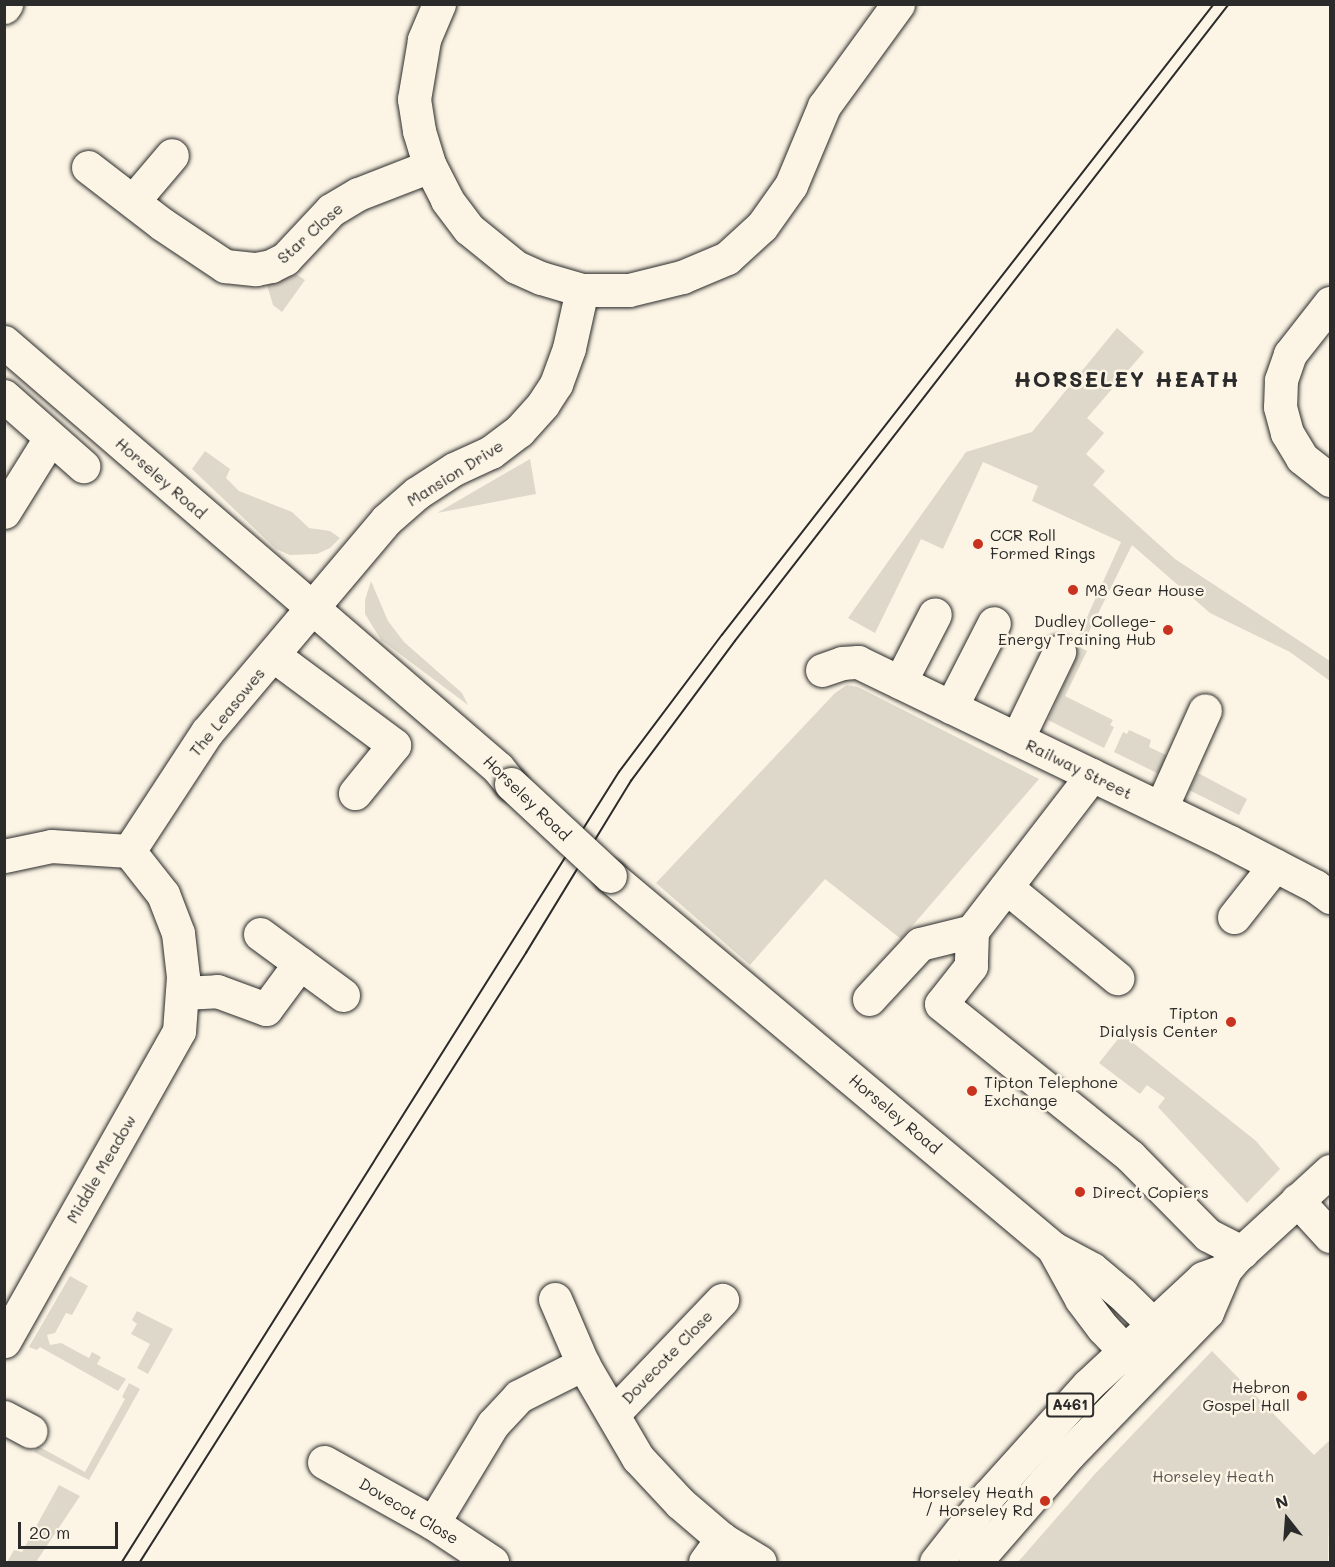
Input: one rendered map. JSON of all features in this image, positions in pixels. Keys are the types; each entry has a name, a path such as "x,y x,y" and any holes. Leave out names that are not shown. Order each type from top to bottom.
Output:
{"main road":[{"path":"439,4 424,40 414,99 419,131 430,165 447,200 469,229 516,267 541,278 582,290 629,290 681,277 727,258 762,226 791,185 824,106 898,4"},
{"path":"133,201 172,155"},
{"name":"Star Close","path":"88,167 225,266 256,269 285,259 331,210 357,194 430,165"},
{"name":"Mansion Drive","path":"312,609 386,520 417,493 454,469 491,452 510,438 543,404 556,384 569,348 582,290"},
{"path":"1330,303 1290,354 1281,380 1280,407 1287,433 1302,458 1330,480"},
{"name":"Horseley Road","path":"4,342 498,768 510,784 610,876 1053,1248 1102,1276 1164,1334"},
{"path":"4,396 83,466"},
{"path":"4,512 50,438"},
{"name":"The Leasowes","path":"129,851 207,732 312,609"},
{"path":"900,682 935,614"},
{"path":"951,707 994,623"},
{"path":"1017,739 1059,652"},
{"path":"273,655 394,745 355,793"},
{"name":"Railway Street","path":"822,670 842,663 858,662 1161,808 1315,885 1330,897"},
{"path":"1161,808 1205,710"},
{"path":"1092,775 972,931 971,966 941,1004 1131,1156 1233,1261"},
{"path":"4,856 51,846 129,851"},
{"name":"Middle Meadow","path":"4,1341 13,1307 179,1031 183,977 178,933 163,894 129,851"},
{"path":"1234,916 1275,865"},
{"path":"1006,886 1117,978"},
{"path":"869,999 920,944 972,931"},
{"path":"260,934 343,995"},
{"path":"182,993 217,991 266,1009 300,963"},
{"name":"A461","path":"975,1563 1070,1454 1136,1363 1164,1334 1207,1312 1233,1261 1330,1171"},
{"path":"1297,1200 1330,1236"},
{"name":"Horseley Road","path":"1053,1248 1081,1299 1136,1363"},
{"name":"Dovecote Close","path":"555,1299 584,1364 638,1458 680,1503 714,1551 760,1563"},
{"name":"Dovecote Close","path":"613,1414 722,1300"},
{"name":"A461","path":"936,1563 988,1496 1088,1385 1136,1363"},
{"path":"433,1523 493,1424 519,1396 584,1364"},
{"name":"Dovecot Close","path":"324,1462 433,1523 492,1563"}],"green space":[{"path":"296,274 305,280 282,312 273,305 267,285"},
{"path":"1117,328 1144,352 1087,418 1104,433 1086,454 1105,471 1093,485 1175,559 1330,661 1330,681 1290,652 1210,613 1132,545 1081,648 1087,651 1065,696 1113,720 1110,725 1114,727 1104,748 1048,720 1075,661 1069,657 1121,542 1032,501 1038,486 983,462 943,549 921,539 875,633 848,618 966,452 1032,432"},
{"path":"205,451 230,469 226,478 239,491 292,512 309,528 330,531 340,538 330,548 317,554 290,555 276,549 192,469"},
{"path":"530,459 536,494 437,513 485,485"},
{"path":"371,581 388,621 404,642 462,693 468,705 381,640 365,614 365,600"},
{"path":"847,685 858,687 1039,779 901,939 825,879 750,965 656,883 835,693"},
{"path":"1129,730 1151,740 1149,747 1168,756 1159,774 1114,752 1123,732 1127,734"},
{"path":"1198,773 1247,799 1239,815 1189,790"},
{"path":"1122,1034 1256,1141 1280,1169 1247,1203 1158,1107 1165,1098 1147,1085 1140,1094 1099,1063"},
{"path":"70,1276 88,1286 72,1315 66,1313 55,1333 47,1335 50,1345 61,1343 89,1358 92,1352 101,1357 97,1364 126,1379 118,1391 40,1347 37,1350 29,1347"},
{"path":"137,1311 173,1329 148,1374 137,1368 150,1344 131,1334 137,1324 132,1320"},
{"name":"Horseley Heath","path":"1212,1351 1314,1455 1330,1440 1328,1562 1018,1562 1094,1475"},
{"path":"129,1383 140,1389 89,1480 34,1452 38,1446 85,1472 125,1399 122,1397"},
{"path":"59,1485 80,1496 36,1562 7,1562 14,1550 22,1552"}],"tram line":[{"path":"122,1562 619,772 722,635 1214,4"},
{"path":"140,1562 526,953 631,781 735,641 1229,4"}],"place":[{"name":"CCR Roll Formed Rings","path":"978,544"},
{"name":"M8 Gear House","path":"1073,590"},
{"name":"Dudley College- Energy Training Hub","path":"1168,630"},
{"name":"Tipton Dialysis Center","path":"1231,1022"},
{"name":"Tipton Telephone Exchange","path":"972,1091"},
{"name":"Direct Copiers","path":"1080,1192"},
{"name":"Hebron Gospel Hall","path":"1302,1396"},
{"name":"Horseley Heath / Horseley Rd","path":"1045,1501"}],"district":[{"name":"HORSELEY HEATH","path":"1127,379"}]}
